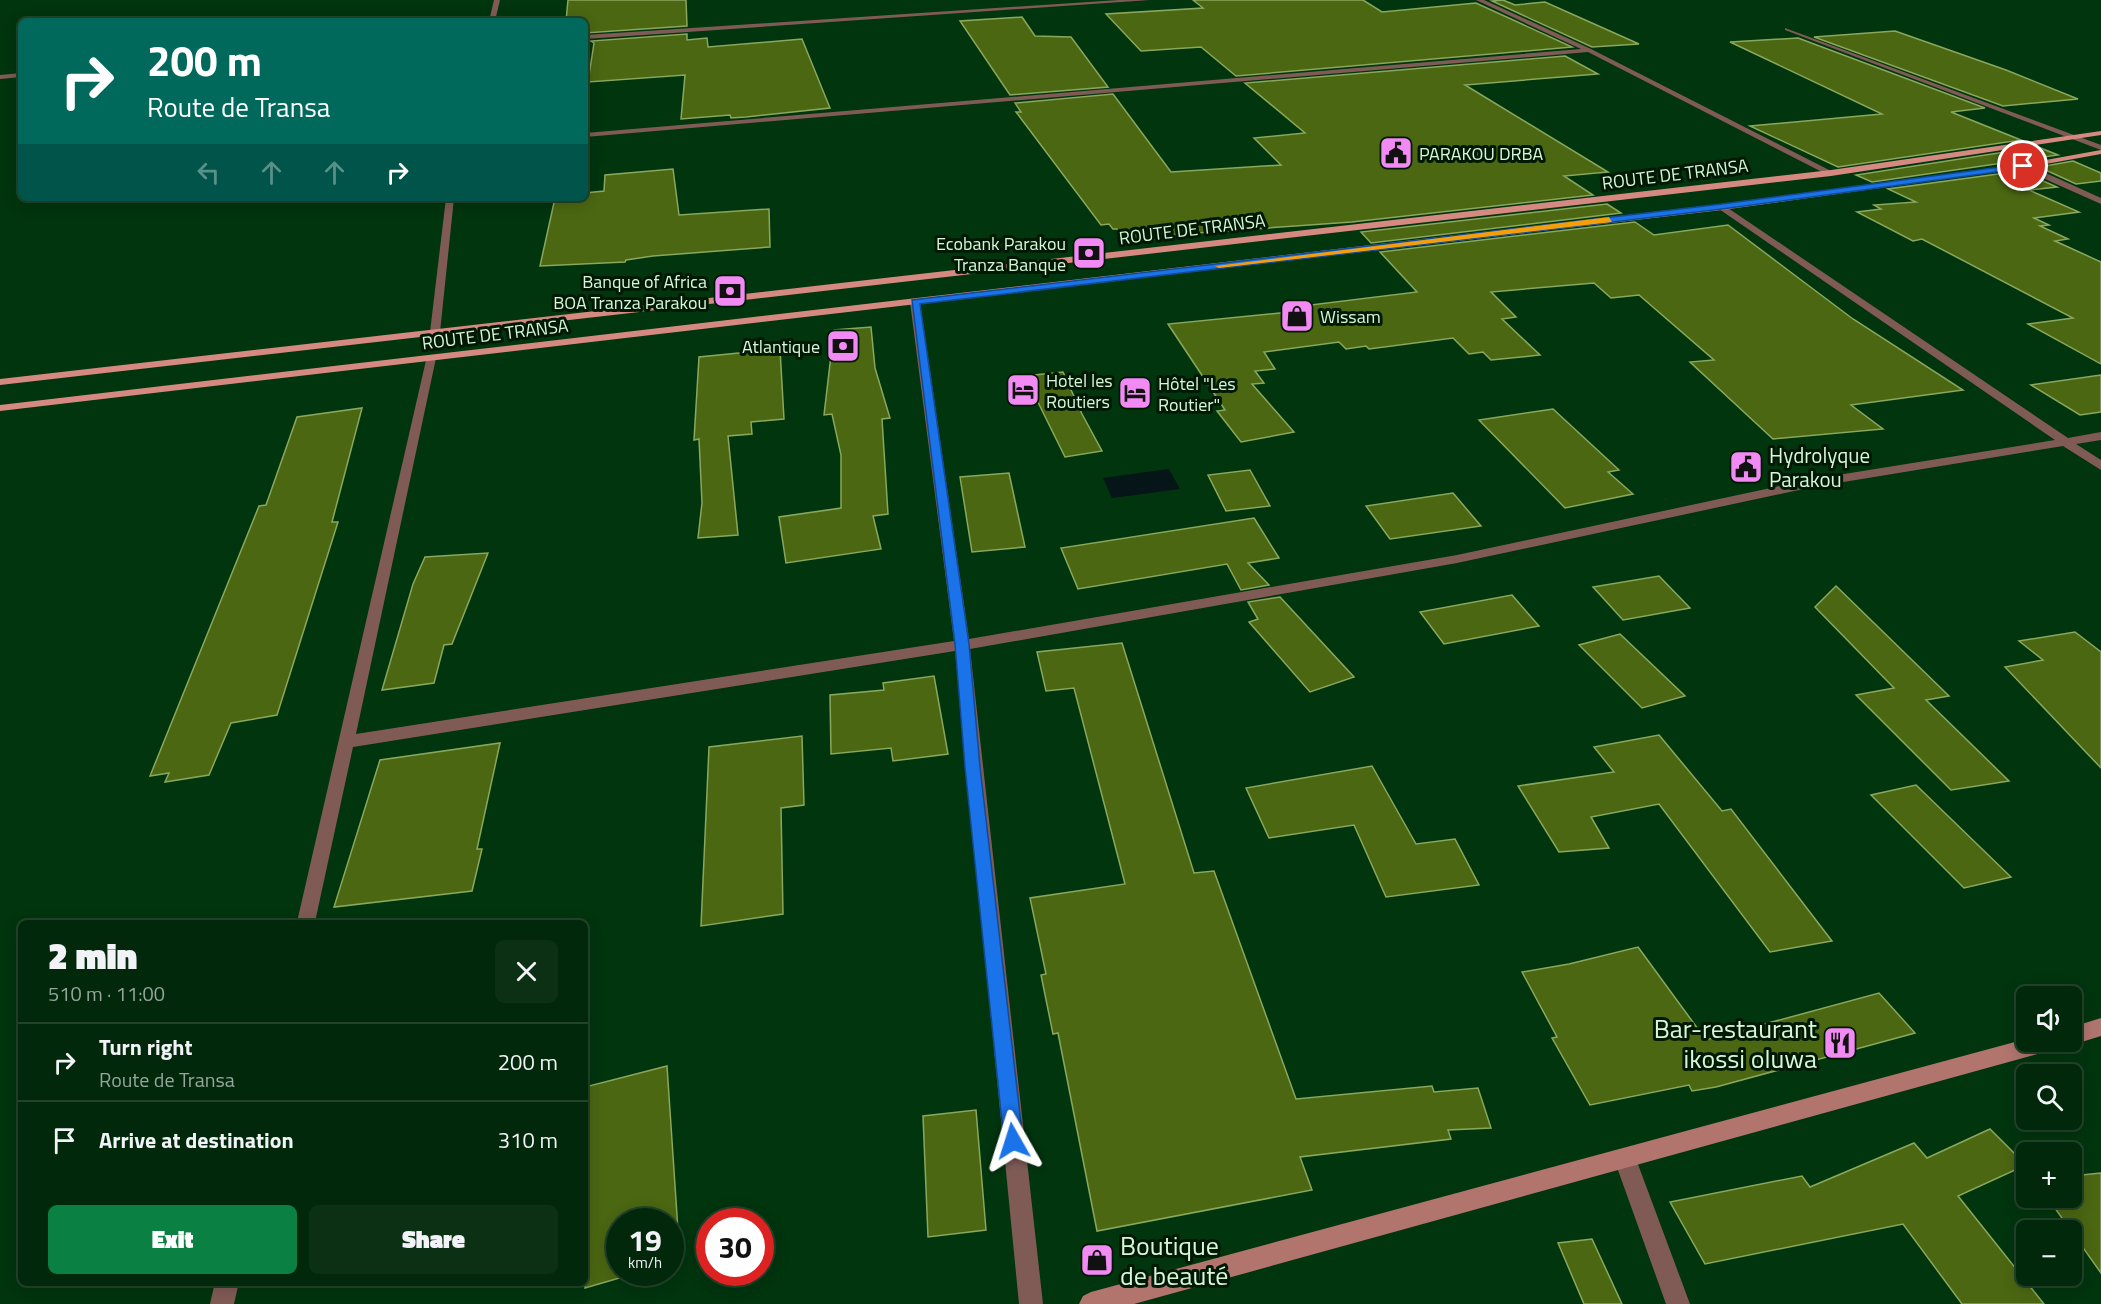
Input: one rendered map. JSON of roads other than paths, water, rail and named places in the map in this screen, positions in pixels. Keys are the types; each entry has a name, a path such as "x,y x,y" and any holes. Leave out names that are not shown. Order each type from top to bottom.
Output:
{"main road":[{"name":"ROUTE DE TRANSA","path":"0,382 1831,173 2101,133"},
{"name":"ROUTE DE TRANSA","path":"0,408 1722,207 2023,166 2101,150"},
{"path":"272,377 284,350"}],"street":[{"path":"493,18 497,0"},
{"path":"588,37 1147,0"},
{"path":"1479,0 1589,50 1831,173"},
{"path":"1787,29 2101,150"},
{"path":"588,135 1589,50"},
{"path":"0,76 18,75"},
{"path":"2023,166 2101,201"},
{"path":"435,332 450,201"},
{"path":"1722,207 2101,466"},
{"path":"915,302 962,644 973,767 1031,1304"},
{"path":"306,920 431,358"},
{"path":"345,742 962,644 1456,560 1813,483 2101,436"},
{"path":"2082,1032 2101,1027"},
{"path":"1091,1304 1625,1160 2016,1051"},
{"path":"1625,1160 1678,1304"},
{"path":"222,1304 226,1286"}],"place":[{"name":"PARAKOU DRBA","path":"1396,153"},
{"name":"Ecobank Parakou Tranza Banque","path":"1089,253"},
{"name":"Banque of Africa BOA Tranza Parakou","path":"730,291"},
{"name":"Wissam","path":"1297,316"},
{"name":"Atlantique","path":"843,346"},
{"name":"Hotel les Routiers","path":"1023,390"},
{"name":"Hôtel \"Les Routier\"","path":"1135,393"},
{"name":"Hydrolyque Parakou","path":"1746,467"},
{"name":"Bar-restaurant ikossi oluwa","path":"1840,1043"},
{"name":"Boutique de beauté","path":"1097,1260"}]}
